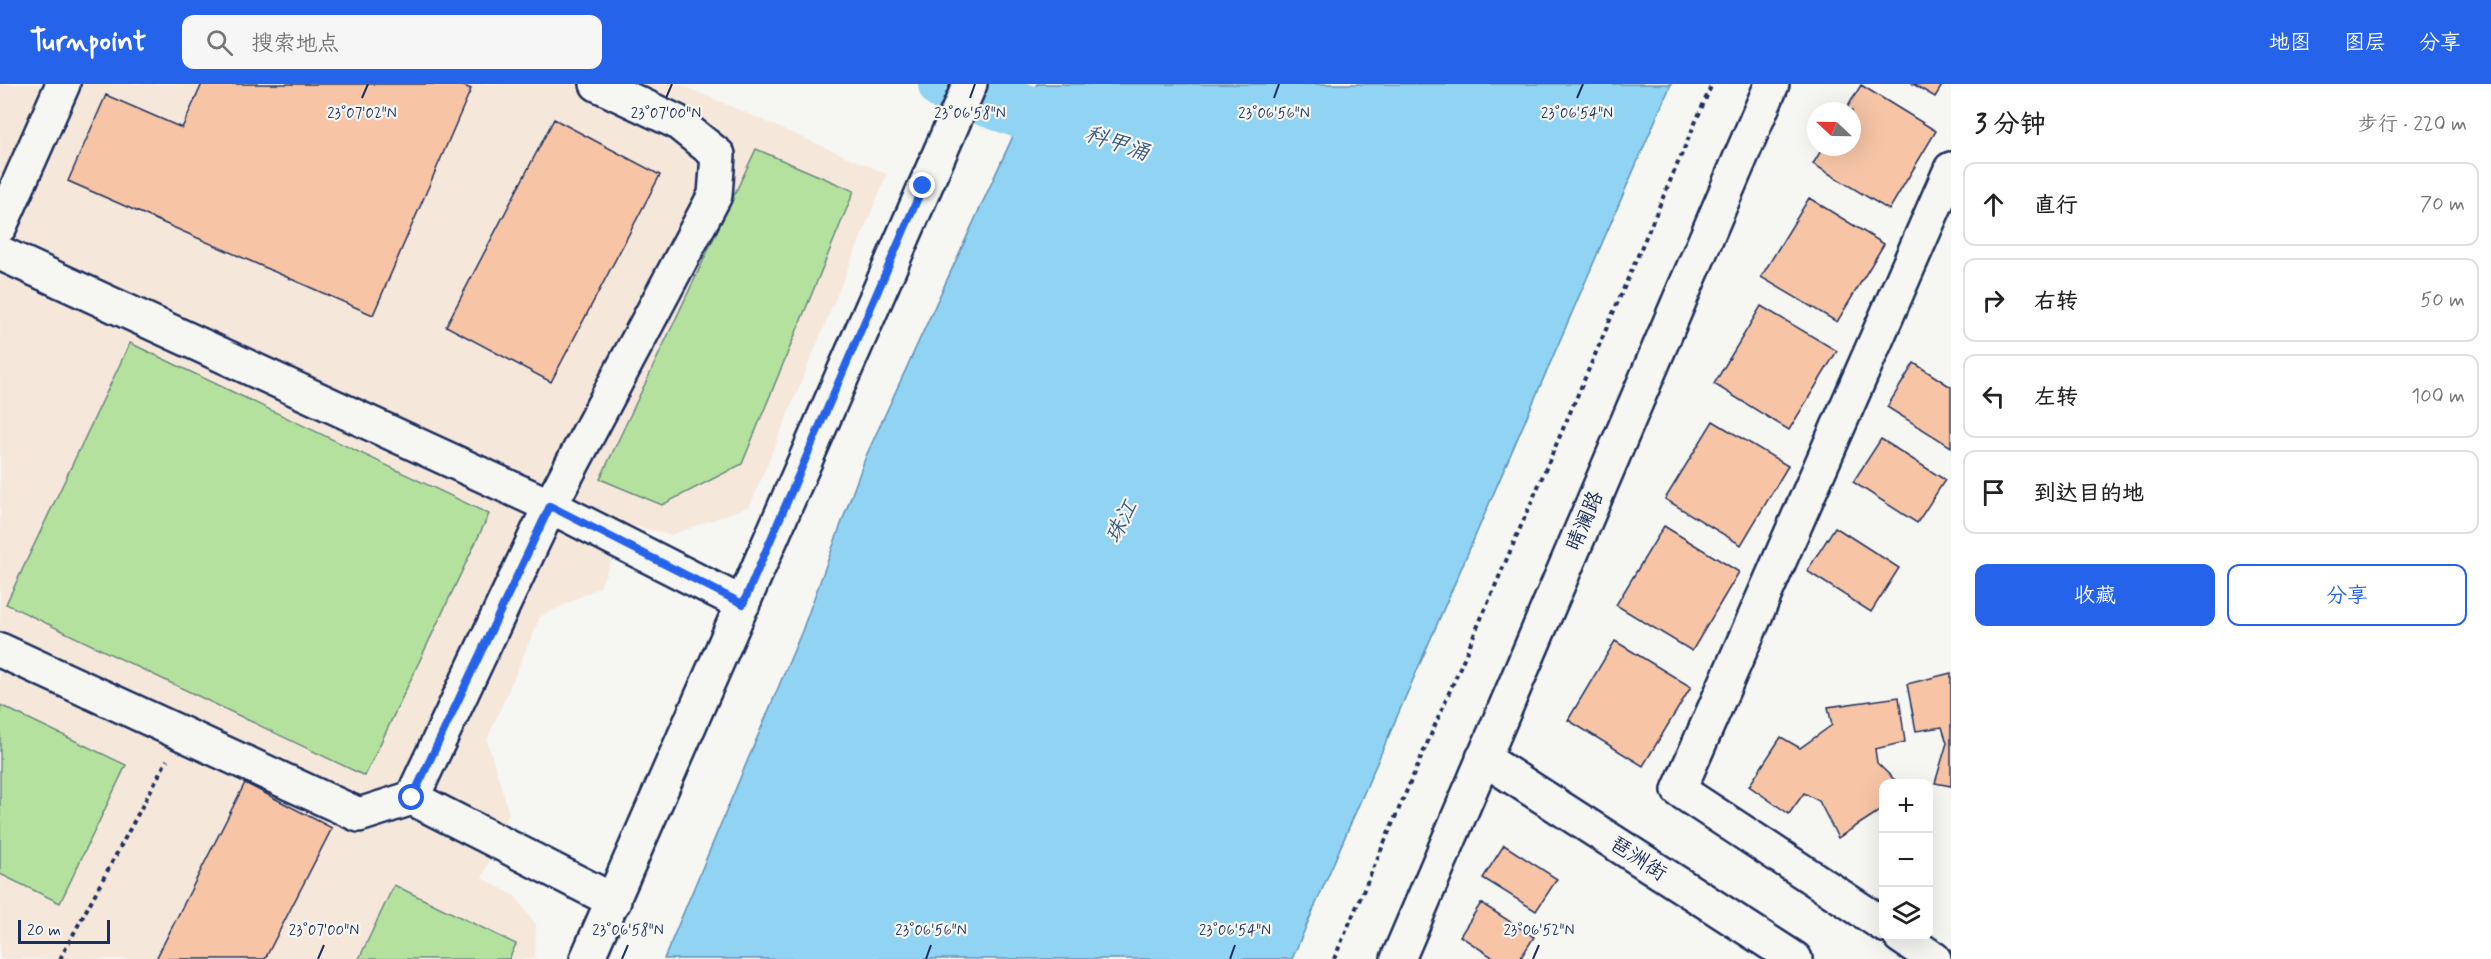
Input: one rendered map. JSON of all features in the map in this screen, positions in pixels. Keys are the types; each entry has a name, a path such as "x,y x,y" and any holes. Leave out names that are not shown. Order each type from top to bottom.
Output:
{"street":[{"path":"0,225 63,84"},
{"path":"412,798 550,506 715,195 718,156 677,122 597,84"},
{"path":"587,959 923,186 970,84"},
{"name":"晴澜路","path":"1398,959 1772,84"},
{"path":"1879,922 1679,790 1951,169"},
{"path":"0,253 550,506 743,604"},
{"path":"0,650 359,815 412,798 614,901"},
{"name":"琶洲街","path":"1483,758 1795,959"},
{"path":"1907,941 1934,959"}],"path":[{"path":"1334,959 1712,84"},
{"path":"60,959 181,733"}],"shaded area":[{"path":"0,84 679,84 887,174 750,506 671,535 627,524 600,587 540,617 487,740 509,813 482,878 515,896 536,925 535,959 0,959"}],"green space":[{"path":"756,149 854,191 742,464 662,505 600,479"},
{"path":"130,343 489,514 365,776 6,604"},
{"path":"0,705 126,765 60,903 0,874"},
{"path":"394,885 516,944 509,959 359,959"}],"water":[{"name":"珠江","path":"1037,84 1671,84 1292,959 664,959 802,631 866,456"}],"building":[{"path":"202,84 459,84 471,89 373,315 68,181 106,95 182,128"},
{"path":"1913,84 1943,84 1935,97"},
{"path":"1861,85 1936,131 1889,210 1813,164 1818,156 1861,156 1861,102 1851,102"},
{"path":"554,119 660,175 551,382 446,326"},
{"path":"1809,198 1884,244 1837,322 1761,277"},
{"path":"1761,306 1837,351 1789,430 1714,384"},
{"path":"1914,363 1951,387 1951,447 1887,407"},
{"path":"1713,421 1788,466 1741,545 1665,499"},
{"path":"1881,439 1945,480 1917,523 1853,482"},
{"path":"1664,526 1739,572 1692,651 1616,605"},
{"path":"1835,527 1899,568 1871,612 1807,571"},
{"path":"1615,641 1691,687 1643,766 1568,720"},
{"path":"1951,673 1951,786 1935,783 1947,743 1942,727 1916,731 1907,684"},
{"path":"1899,697 1905,742 1875,749 1877,763 1894,779 1879,779 1879,811 1838,838 1819,801 1804,793 1789,814 1749,786 1781,737 1800,748 1832,725 1828,707"},
{"path":"245,783 332,828 265,959 156,959"},
{"path":"1504,845 1557,879 1536,911 1483,878"},
{"path":"1481,903 1534,937 1520,959 1495,959 1460,936"}],"waterway":[{"name":"科甲涌","path":"946,84 1096,137"}],"route":[{"path":"412,798 550,506 743,604 923,186"}]}
